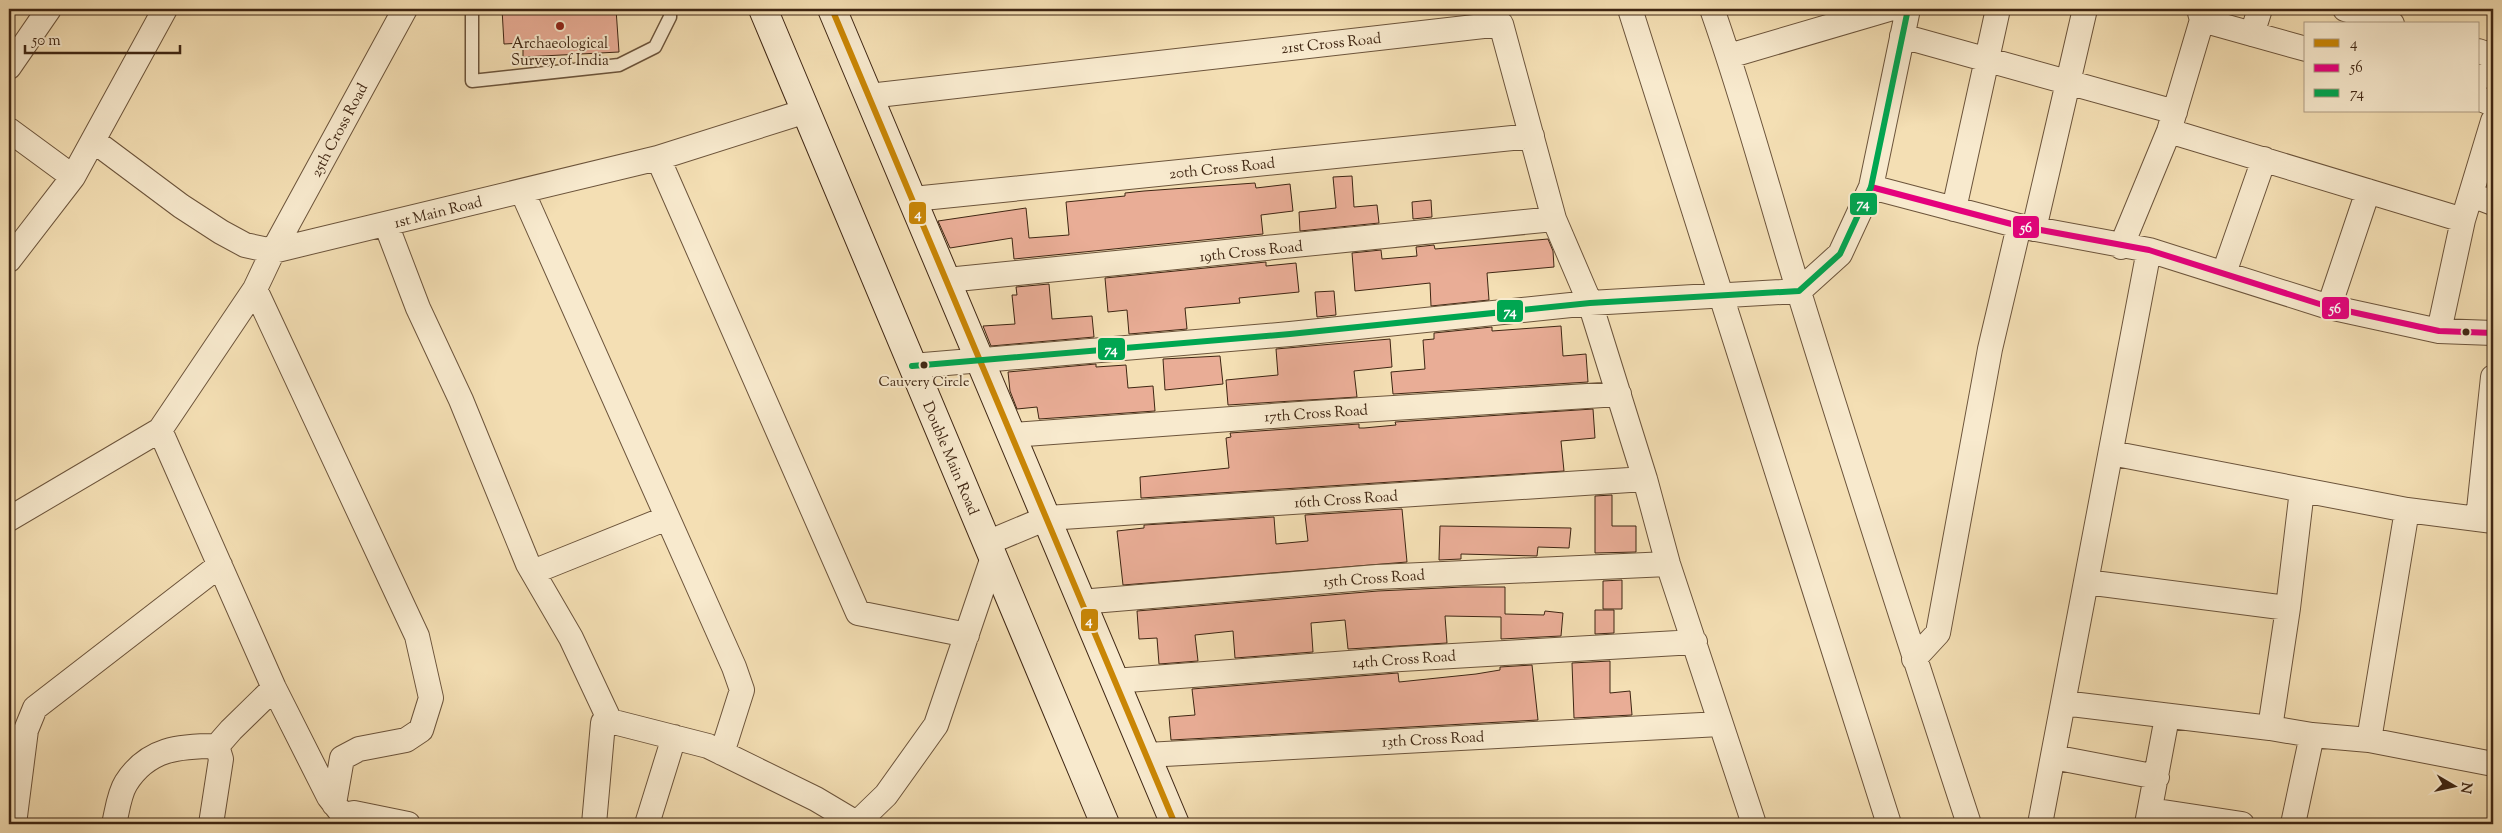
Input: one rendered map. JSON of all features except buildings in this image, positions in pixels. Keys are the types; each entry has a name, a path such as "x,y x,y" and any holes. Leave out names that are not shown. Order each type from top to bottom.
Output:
{"street":[{"path":"9,67 49,9"},
{"path":"9,260 73,177 165,9"},
{"name":"25th Cross Road","path":"160,430 255,289 273,251 405,9"},
{"name":"Double Main Road","path":"763,9 1105,824"},
{"path":"832,9 1013,435 1080,602 1175,824"},
{"path":"1630,9 1889,824"},
{"path":"1712,9 1729,56 1799,291 1914,659 1969,824"},
{"path":"1729,56 1888,9"},
{"path":"912,366 1290,334 1590,303 1720,294 1799,291 1840,254 1871,187 1908,9"},
{"path":"1954,209 1985,60 1998,9"},
{"path":"1914,659 1938,633 1990,349 2067,83 2085,9"},
{"path":"2252,34 2260,9"},
{"path":"2345,9 2386,22"},
{"path":"2121,247 2172,122 2200,14 2252,34 2304,48"},
{"name":"21st Cross Road","path":"869,96 1499,16 1554,219 1590,303 1645,479 1668,564 1754,824"},
{"path":"1902,36 2067,83 2264,159 2463,220"},
{"path":"2480,52 2493,56"},
{"path":"2480,78 2493,69"},
{"path":"2480,99 2493,104"},
{"name":"1st Main Road","path":"94,140 181,206 221,232 245,245 273,251 658,158 806,111"},
{"path":"2439,331 2463,220 2482,199 2493,121"},
{"path":"9,130 73,177"},
{"name":"20th Cross Road","path":"913,199 1532,136"},
{"path":"658,158 858,613 967,635"},
{"path":"2224,273 2264,159"},
{"path":"1871,187 2026,228 2121,247 2149,250 2328,307 2439,331 2493,333"},
{"path":"522,191 667,518 723,639 742,690 722,753"},
{"path":"2328,307 2368,191"},
{"name":"19th Cross Road","path":"947,280 1554,219"},
{"path":"386,224 418,308 461,400 533,572 571,638 610,721"},
{"path":"2040,824 2149,250"},
{"path":"255,289 417,636 431,698 421,730 406,740 359,749 342,758 338,815"},
{"path":"2111,453 2407,510 2486,520 2493,377"},
{"name":"17th Cross Road","path":"1013,435 1619,394"},
{"path":"9,519 160,430 274,688 338,815"},
{"name":"16th Cross Road","path":"990,550 1047,518 1645,479"},
{"path":"2270,728 2288,608 2302,490"},
{"path":"2369,740 2407,510"},
{"path":"533,572 667,518"},
{"path":"594,824 603,723 610,721 708,746 816,799 857,824 886,795 936,726 967,635 990,550"},
{"name":"15th Cross Road","path":"1080,602 1377,577 1668,564"},
{"path":"9,726 13,725 220,565"},
{"path":"2086,582 2288,608"},
{"name":"14th Cross Road","path":"1114,681 1401,658 1695,642"},
{"path":"114,824 125,784 148,758 184,746 217,746 274,688"},
{"path":"2063,703 2270,728 2312,735 2369,740 2493,764"},
{"path":"14,824 26,730 35,708"},
{"path":"2167,717 2149,817 2231,823"},
{"name":"13th Cross Road","path":"1146,755 1720,724"},
{"path":"2293,824 2312,735"},
{"path":"647,824 674,737"},
{"path":"211,824 221,759 217,746"},
{"path":"2053,757 2157,777"},
{"path":"882,824 886,795"},
{"path":"338,815 354,813 408,824"}],"lane":[{"path":"472,9 472,81 619,65 655,47 670,17 670,9"}],"transit line":[{"name":"4","path":"832,9 1175,824"},
{"name":"74","path":"912,366 1290,334 1590,303 1799,291 1840,254 1871,187 1908,9"},
{"name":"56","path":"1871,187 2019,226 2149,250 2329,307 2439,331 2493,333"}],"place":[{"name":"Archaeological Survey of India","path":"560,26"},
{"name":"Cauvery Circle","path":"924,365"}]}
